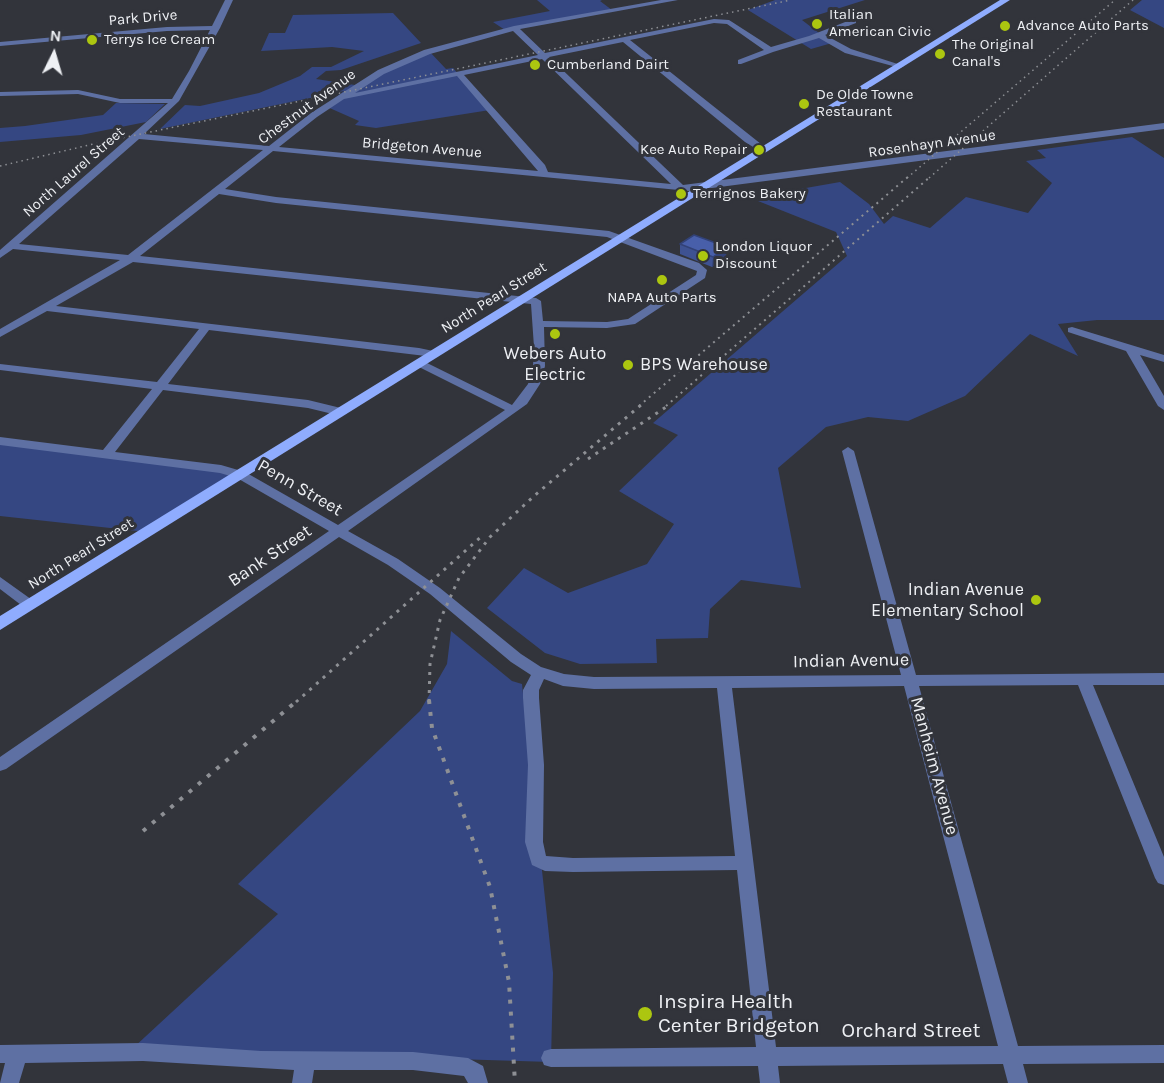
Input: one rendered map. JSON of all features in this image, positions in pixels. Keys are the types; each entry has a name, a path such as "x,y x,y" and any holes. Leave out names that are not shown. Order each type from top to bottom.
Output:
{"main road":[{"name":"North Pearl Street","path":"0,624 1006,0"}],"street":[{"name":"North Laurel Street","path":"0,255 167,110 175,101 229,0"},
{"name":"Chestnut Avenue","path":"0,334 130,259 337,99 399,63 427,52 514,28 674,0"},
{"path":"337,99 624,39 722,21 729,22 770,50"},
{"path":"741,62 852,21"},
{"name":"Park Drive","path":"0,44 167,29 216,28"},
{"path":"514,28 681,188"},
{"path":"819,35 848,51 900,66"},
{"path":"624,39 763,150"},
{"path":"459,74 542,167 544,175"},
{"path":"0,94 78,92 120,101 175,101"},
{"name":"Rosenhayn Avenue","path":"703,188 1164,126"},
{"name":"Bridgeton Avenue","path":"138,136 681,188 703,188"},
{"path":"218,191 288,201 609,234 695,265 702,270 701,276 631,322 606,325 538,324"},
{"path":"11,246 522,299"},
{"name":"Bank Street","path":"0,765 513,410 529,394 537,376 540,347 536,300 522,299"},
{"path":"47,308 434,354"},
{"path":"106,455 206,327"},
{"path":"1072,330 1164,359"},
{"path":"1130,348 1164,406"},
{"path":"419,363 513,410"},
{"path":"0,367 324,406 341,412"},
{"name":"Penn Street","path":"0,441 221,469 241,475 339,531 435,591 516,658 540,673"},
{"name":"Manheim Avenue","path":"848,450 1018,1083"},
{"path":"0,582 30,605"},
{"path":"540,673 531,690 531,698 536,754 534,842 536,855 541,863 568,865 744,863"},
{"name":"Indian Avenue","path":"540,673 577,682 1164,679"},
{"path":"1083,678 1164,879"},
{"path":"724,682 770,1083"},
{"path":"9,1083 9,1054 143,1052 261,1060 413,1061 468,1067 476,1077"},
{"name":"Orchard Street","path":"551,1058 1164,1054"},
{"path":"302,1083 306,1060"}],"shaded area":[{"path":"537,0 602,0 600,1 612,10 505,30 493,22 550,11"},
{"path":"775,0 865,0 802,20 832,43 811,49 748,10"},
{"path":"1142,0 1164,0 1164,28 1130,10"},
{"path":"393,13 421,43 341,70 326,71 316,79 355,85 429,51 446,69 453,68 490,110 376,128 355,125 359,121 325,106 344,91 160,129 185,105 200,106 259,93 300,76 312,67 331,67 364,51 332,47 261,51 269,33 285,33 293,15"},
{"path":"116,103 165,104 146,122 81,135 0,142 0,128 103,115"},
{"path":"1132,137 1164,158 1164,320 1097,320 1058,324 1078,356 1030,334 965,396 908,421 868,417 826,427 778,468 801,588 741,580 710,609 708,638 656,639 657,663 580,664 545,653 487,608 524,568 568,593 647,564 674,524 619,491 678,435 653,423 847,256 836,232 758,201 770,200 766,195 840,182 869,204 884,224 893,216 930,228 966,197 1028,213 1052,183 1026,161 1046,158 1037,150"},
{"path":"0,441 241,475 147,532 0,516"},
{"path":"451,631 512,681 522,684 553,973 551,1062 132,1049 278,914 238,884 420,711 447,664"}],"building":[{"path":"694,235 727,247 713,257 680,244"}],"railway":[{"path":"0,166 102,142 791,0"},
{"path":"907,178 1115,0"},
{"path":"929,178 1133,0"},
{"path":"639,406 909,176"},
{"path":"666,406 931,176"},
{"path":"429,700 430,664 440,620 459,578 490,537 534,496 641,405"},
{"path":"588,459 669,405"},
{"path":"296,702 482,536"},
{"path":"143,831 298,700"},
{"path":"429,700 432,728 490,887 509,982 515,1083"}],"place":[{"name":"Italian American Civic","path":"817,24"},
{"name":"Advance Auto Parts","path":"1005,26"},
{"name":"Terrys Ice Cream","path":"92,40"},
{"name":"The Original Canal's","path":"940,54"},
{"name":"Cumberland Dairt","path":"535,65"},
{"name":"De Olde Towne Restaurant","path":"804,104"},
{"name":"Kee Auto Repair","path":"759,150"},
{"name":"Terrignos Bakery","path":"681,194"},
{"name":"London Liquor Discount","path":"703,256"},
{"name":"NAPA Auto Parts","path":"662,280"},
{"name":"Webers Auto Electric","path":"555,334"},
{"name":"BPS Warehouse","path":"628,365"},
{"name":"Indian Avenue Elementary School","path":"1036,600"},
{"name":"Inspira Health Center Bridgeton","path":"645,1014"}]}
